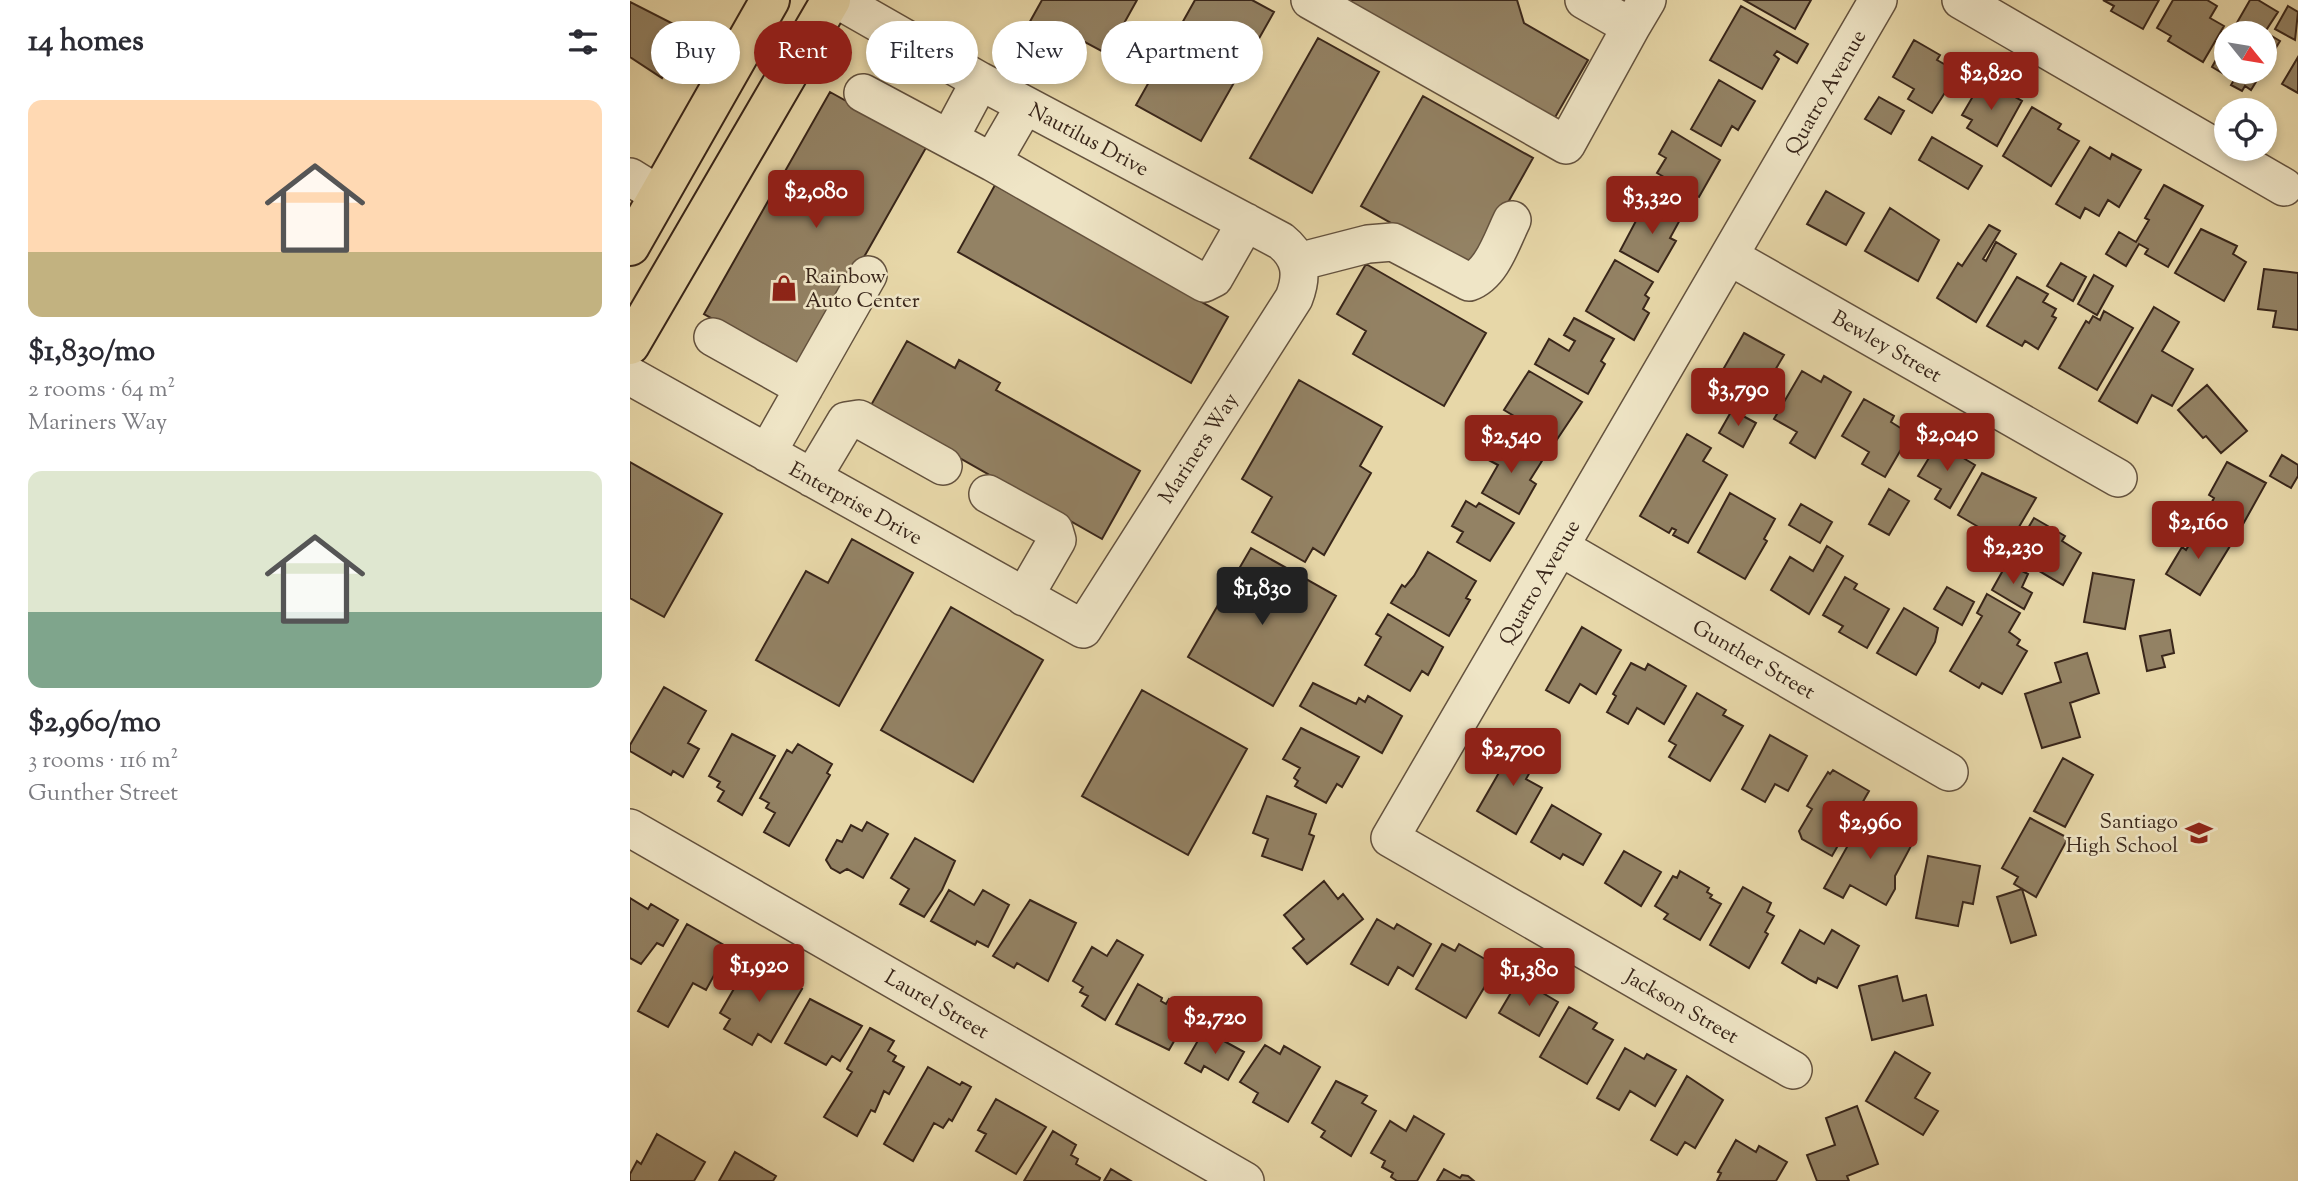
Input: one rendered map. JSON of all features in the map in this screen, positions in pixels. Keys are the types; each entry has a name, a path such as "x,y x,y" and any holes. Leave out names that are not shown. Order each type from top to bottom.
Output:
{"main road":[{"path":"630,246 645,186 770,0"},
{"path":"630,345 831,0"}],"street":[{"name":"Nautilus Drive","path":"838,0 980,81 1281,241 1292,250 1298,262"},
{"path":"1310,0 1566,145 1639,13 1584,0"},
{"name":"Quatro Avenue","path":"1390,838 1878,0"},
{"path":"1961,0 2284,187"},
{"path":"949,139 980,81"},
{"path":"863,93 992,162 1204,283 1214,278 1245,222"},
{"path":"992,162 1025,105"},
{"path":"1298,262 1368,244 1392,242 1469,282 1478,279 1488,267 1512,220"},
{"name":"Bewley Street","path":"1729,256 2118,478"},
{"name":"Mariners Way","path":"1083,629 1294,298 1300,282 1298,262"},
{"path":"767,453 868,275"},
{"path":"713,337 804,388"},
{"name":"Enterprise Drive","path":"630,376 1083,629"},
{"path":"812,478 846,421 859,419 943,466"},
{"path":"988,494 1054,530 1057,540 1024,597"},
{"name":"Gunther Street","path":"1560,547 1949,772"},
{"name":"Laurel Street","path":"630,828 1245,1181"},
{"name":"Jackson Street","path":"1390,838 1793,1070"}],"building":[{"path":"1042,0 1137,0 1125,21 1101,21 1101,51 1087,43 1087,21 1030,21"},
{"path":"1195,0 1252,0 1274,12 1263,31 1263,21 1183,21"},
{"path":"1342,0 1517,0 1524,23 1588,60 1553,121"},
{"path":"1744,0 1811,0 1795,29"},
{"path":"2103,0 2159,0 2143,29 2111,11 2114,6"},
{"path":"2173,0 2207,0 2217,6 2210,18 2215,21 2214,43 2203,62 2168,41 2171,36 2157,28"},
{"path":"2250,0 2258,0 2278,12 2272,21 2238,21"},
{"path":"630,2 667,21 651,21 651,71 630,57"},
{"path":"1741,6 1808,44 1797,63 1777,51 1774,55 1779,59 1762,89 1710,60"},
{"path":"2288,6 2298,12 2295,40 2277,30"},
{"path":"1318,38 1379,72 1312,193 1250,158"},
{"path":"1914,40 1940,55 1937,60 1958,72 1932,113 1908,99 1914,89 1893,77"},
{"path":"2298,57 2298,93 2282,84"},
{"path":"1983,79 2022,101 1997,146 1967,128 1972,120 1962,115"},
{"path":"1719,80 1755,101 1738,130 1732,126 1721,146 1691,129"},
{"path":"1148,84 1233,84 1201,141 1136,105"},
{"path":"2255,84 2251,90 2245,86 2242,91 2231,85"},
{"path":"830,92 927,146 801,368 704,314"},
{"path":"1423,96 1533,158 1471,268 1361,206"},
{"path":"1879,97 1904,111 1891,134 1865,119"},
{"path":"2032,107 2061,124 2058,129 2079,141 2051,186 2003,156"},
{"path":"1672,131 1720,160 1699,197 1657,173 1666,158 1659,154"},
{"path":"1932,137 1982,166 1968,189 1919,160"},
{"path":"2090,147 2110,159 2112,154 2141,170 2119,207 2108,200 2099,216 2085,208 2080,218 2056,204"},
{"path":"995,185 1228,317 1191,383 958,252"},
{"path":"2164,185 2203,206 2168,267 2145,254 2148,249 2139,244 2126,266 2106,254 2119,232 2136,242 2149,220 2145,218"},
{"path":"1826,191 1864,213 1846,245 1807,224"},
{"path":"1647,200 1681,218 1670,238 1676,241 1658,272 1620,251"},
{"path":"1890,208 1939,240 1918,281 1865,251"},
{"path":"1989,225 2000,231 1983,259 1986,261 1996,242 2016,254 1976,322 1937,298 1958,263 1962,266"},
{"path":"2201,229 2237,246 2233,254 2246,262 2224,301 2175,273"},
{"path":"1615,260 1653,282 1645,295 1649,298 1643,309 1649,313 1634,340 1586,311"},
{"path":"2061,263 2086,277 2073,301 2047,286"},
{"path":"1366,264 1486,333 1444,406 1353,354 1366,331 1337,314"},
{"path":"2264,269 2298,273 2298,330 2273,327 2276,311 2258,309"},
{"path":"2094,275 2113,286 2097,315 2078,304"},
{"path":"2017,277 2048,294 2043,302 2056,309 2052,316 2056,318 2038,349 2025,341 2022,346 1987,326"},
{"path":"2154,307 2179,322 2162,351 2193,369 2172,406 2152,395 2137,423 2099,401"},
{"path":"2104,311 2133,328 2097,390 2059,368 2086,321 2089,323 2093,316 2100,320"},
{"path":"1574,318 1614,339 1601,361 1605,364 1588,394 1535,364 1549,339 1569,351 1575,341 1564,335"},
{"path":"1744,333 1784,355 1758,399 1750,404 1738,397 1732,407 1709,394"},
{"path":"907,341 955,368 959,360 1000,383 996,390 1140,471 1102,539 870,407"},
{"path":"1529,371 1582,402 1556,441 1504,410"},
{"path":"1802,371 1821,382 1824,376 1851,392 1815,458 1790,443 1797,432 1774,419"},
{"path":"1299,380 1382,427 1360,466 1371,473 1324,555 1313,548 1305,562 1252,532 1272,497 1242,479"},
{"path":"2207,385 2247,431 2221,453 2206,436 2203,438 2178,410"},
{"path":"1864,399 1894,416 1891,422 1910,434 1885,477 1862,464 1869,452 1842,436"},
{"path":"1732,410 1756,423 1743,447 1719,433"},
{"path":"1687,434 1711,448 1703,461 1727,475 1688,543 1673,535 1676,530 1672,528 1669,533 1640,516"},
{"path":"1495,436 1542,461 1530,480 1536,484 1519,514 1482,493 1498,465 1483,457"},
{"path":"1938,443 1975,465 1950,508 1935,499 1941,489 1918,476"},
{"path":"2282,455 2298,465 2298,476 2291,488 2270,476"},
{"path":"630,462 722,514 664,617 630,598"},
{"path":"2227,462 2266,483 2237,535 2204,517 2214,498 2209,495"},
{"path":"1982,473 2036,498 2006,549 1989,539 1992,535 1958,515"},
{"path":"1889,489 1909,501 1889,535 1869,524"},
{"path":"1730,493 1775,519 1764,539 1767,541 1745,579 1698,552"},
{"path":"1466,501 1476,507 1479,503 1514,523 1490,561 1457,542 1463,532 1452,526"},
{"path":"1801,504 1832,522 1820,543 1789,525"},
{"path":"2034,518 2065,536 2062,541 2081,553 2063,585 2012,555"},
{"path":"2199,528 2230,546 2200,595 2166,574 2182,547 2186,550"},
{"path":"852,539 913,573 839,706 756,660 806,571 828,583"},
{"path":"1827,546 1843,556 1809,614 1771,590 1790,557 1813,571"},
{"path":"1251,548 1336,596 1273,706 1188,657"},
{"path":"1428,552 1476,581 1466,598 1470,600 1449,636 1391,603 1402,585 1405,587 1414,576"},
{"path":"2007,563 2028,574 2022,587 2032,593 2024,609 1992,590"},
{"path":"2093,573 2134,580 2125,629 2084,622"},
{"path":"1845,577 1857,584 1854,589 1889,609 1867,648 1839,632 1843,626 1823,615"},
{"path":"1947,587 1974,602 1962,625 1934,609"},
{"path":"1987,594 2020,613 2009,632 2020,640 2017,645 2027,651 2002,694 1982,683 1979,688 1950,671 1982,616 1977,613"},
{"path":"951,607 1043,660 973,782 881,730"},
{"path":"1904,608 1938,628 1935,642 1916,675 1877,653"},
{"path":"1388,614 1443,647 1428,675 1422,671 1410,691 1365,665 1381,637 1376,634"},
{"path":"1582,627 1621,650 1596,694 1580,684 1569,703 1546,690"},
{"path":"2170,630 2174,653 2162,656 2165,667 2147,671 2140,636"},
{"path":"2087,653 2099,693 2070,703 2080,737 2042,748 2025,694 2061,682 2055,663"},
{"path":"1631,663 1645,670 1648,664 1686,686 1664,724 1637,708 1628,724 1607,712 1616,696 1613,694"},
{"path":"1313,683 1356,704 1359,698 1365,702 1368,696 1402,716 1382,753 1300,706"},
{"path":"664,687 706,711 688,743 699,749 683,777 673,771 671,775 630,751 630,745"},
{"path":"1142,690 1247,749 1188,855 1082,796"},
{"path":"1697,693 1726,710 1723,715 1743,726 1710,781 1669,757 1676,745 1669,741"},
{"path":"1301,728 1359,757 1342,787 1337,784 1326,803 1295,786 1298,781 1294,778 1300,768 1283,759"},
{"path":"732,734 775,756 742,815 718,801 724,791 717,787 720,782 709,776"},
{"path":"1770,735 1807,756 1788,791 1775,784 1765,802 1742,789"},
{"path":"1520,736 1543,749 1526,779 1542,788 1516,834 1477,811"},
{"path":"798,744 832,764 827,773 830,775 789,846 764,832 775,813 766,808 769,803 760,798 787,750 792,753"},
{"path":"2063,758 2093,775 2065,827 2034,811"},
{"path":"1833,770 1869,791 1832,856 1802,839 1799,831 1812,809 1807,806 1828,772 1830,774"},
{"path":"1267,796 1316,814 1309,834 1314,836 1302,870 1262,856 1268,839 1253,833"},
{"path":"1552,805 1601,834 1583,865 1563,854 1560,859 1531,842"},
{"path":"1866,813 1903,833 1900,840 1911,846 1895,876 1895,889 1886,905 1850,885 1843,898 1824,888"},
{"path":"2030,818 2068,838 2036,897 2014,884 2018,877 2002,868"},
{"path":"867,822 888,834 863,878 847,869 840,873 831,868 826,860 837,840 842,842 851,825 862,831"},
{"path":"915,838 955,861 942,890 924,917 900,904 909,889 891,878"},
{"path":"1624,851 1661,872 1641,906 1605,883"},
{"path":"1928,856 1980,866 1973,904 1963,902 1958,926 1916,918"},
{"path":"1680,871 1709,888 1707,892 1712,895 1710,898 1721,904 1700,940 1664,919 1668,914 1655,906 1673,876 1677,878"},
{"path":"1324,881 1338,899 1343,894 1363,919 1307,964 1293,948 1304,939 1284,915"},
{"path":"1743,887 1771,903 1767,912 1774,916 1765,932 1768,934 1749,968 1710,945"},
{"path":"2022,889 2036,935 2011,943 1997,897"},
{"path":"949,890 974,905 983,890 1009,905 988,947 977,941 975,945 931,921"},
{"path":"630,898 648,909 651,904 678,920 663,946 657,943 641,964 630,958"},
{"path":"1030,900 1076,923 1048,981 1017,963 1014,968 993,956"},
{"path":"1377,919 1394,929 1397,924 1431,944 1413,976 1398,967 1388,985 1351,964"},
{"path":"687,924 729,948 706,990 693,983 668,1027 638,1011"},
{"path":"1800,930 1824,944 1832,930 1859,946 1837,988 1818,978 1816,983 1782,963"},
{"path":"1117,940 1143,955 1105,1020 1082,1006 1088,996 1080,992 1083,987 1073,981 1092,947 1107,956"},
{"path":"1442,944 1455,951 1459,944 1497,966 1466,1018 1416,989"},
{"path":"750,961 802,989 771,1042 758,1034 752,1045 724,1029 730,1019 720,1013"},
{"path":"1897,976 1903,1001 1926,995 1933,1025 1872,1040 1859,986"},
{"path":"1519,979 1558,1002 1539,1036 1499,1013"},
{"path":"1138,984 1162,998 1161,1001 1166,1004 1169,999 1191,1012 1169,1050 1116,1024"},
{"path":"810,999 862,1026 840,1061 832,1056 826,1065 785,1043"},
{"path":"1569,1007 1597,1023 1593,1029 1613,1040 1587,1084 1540,1057"},
{"path":"870,1028 894,1041 888,1051 896,1056 893,1061 904,1067 889,1094 884,1091 875,1112 871,1110 857,1136 824,1117 852,1072 847,1069"},
{"path":"1204,1030 1244,1052 1228,1080 1204,1066 1201,1072 1185,1063"},
{"path":"1265,1045 1280,1054 1284,1046 1320,1067 1288,1122 1253,1102 1258,1093 1240,1082"},
{"path":"1625,1048 1644,1059 1647,1054 1676,1070 1655,1106 1630,1091 1619,1110 1597,1098"},
{"path":"1895,1052 1930,1073 1915,1098 1938,1111 1923,1135 1866,1101"},
{"path":"928,1067 960,1085 962,1082 971,1087 952,1121 949,1119 943,1128 934,1123 913,1161 884,1144"},
{"path":"1687,1076 1723,1100 1695,1148 1685,1142 1677,1155 1651,1140"},
{"path":"1336,1081 1367,1096 1362,1103 1376,1111 1351,1156 1321,1137 1325,1131 1312,1123"},
{"path":"996,1099 1046,1127 1016,1174 976,1151 986,1134 978,1130"},
{"path":"1857,1106 1878,1164 1847,1176 1849,1181 1817,1181 1807,1155 1835,1145 1826,1118"},
{"path":"1414,1116 1444,1134 1417,1181 1397,1181 1391,1177 1393,1173 1382,1167 1385,1161 1371,1153 1390,1121 1406,1131"},
{"path":"1053,1131 1076,1145 1071,1155 1078,1159 1076,1164 1100,1178 1099,1181 1024,1181"},
{"path":"657,1134 705,1162 694,1181 630,1181 630,1174 637,1161 641,1164"},
{"path":"1736,1140 1756,1152 1759,1146 1787,1162 1776,1181 1717,1181 1721,1173 1718,1172"},
{"path":"735,1152 776,1176 773,1181 719,1181"},
{"path":"1111,1169 1131,1181 1104,1181"},
{"path":"1444,1169 1460,1178 1462,1175 1468,1176 1474,1181 1437,1181"}],"place":[{"name":"Rainbow Auto Center","path":"784,288"},
{"name":"Santiago High School","path":"2199,833"}]}
